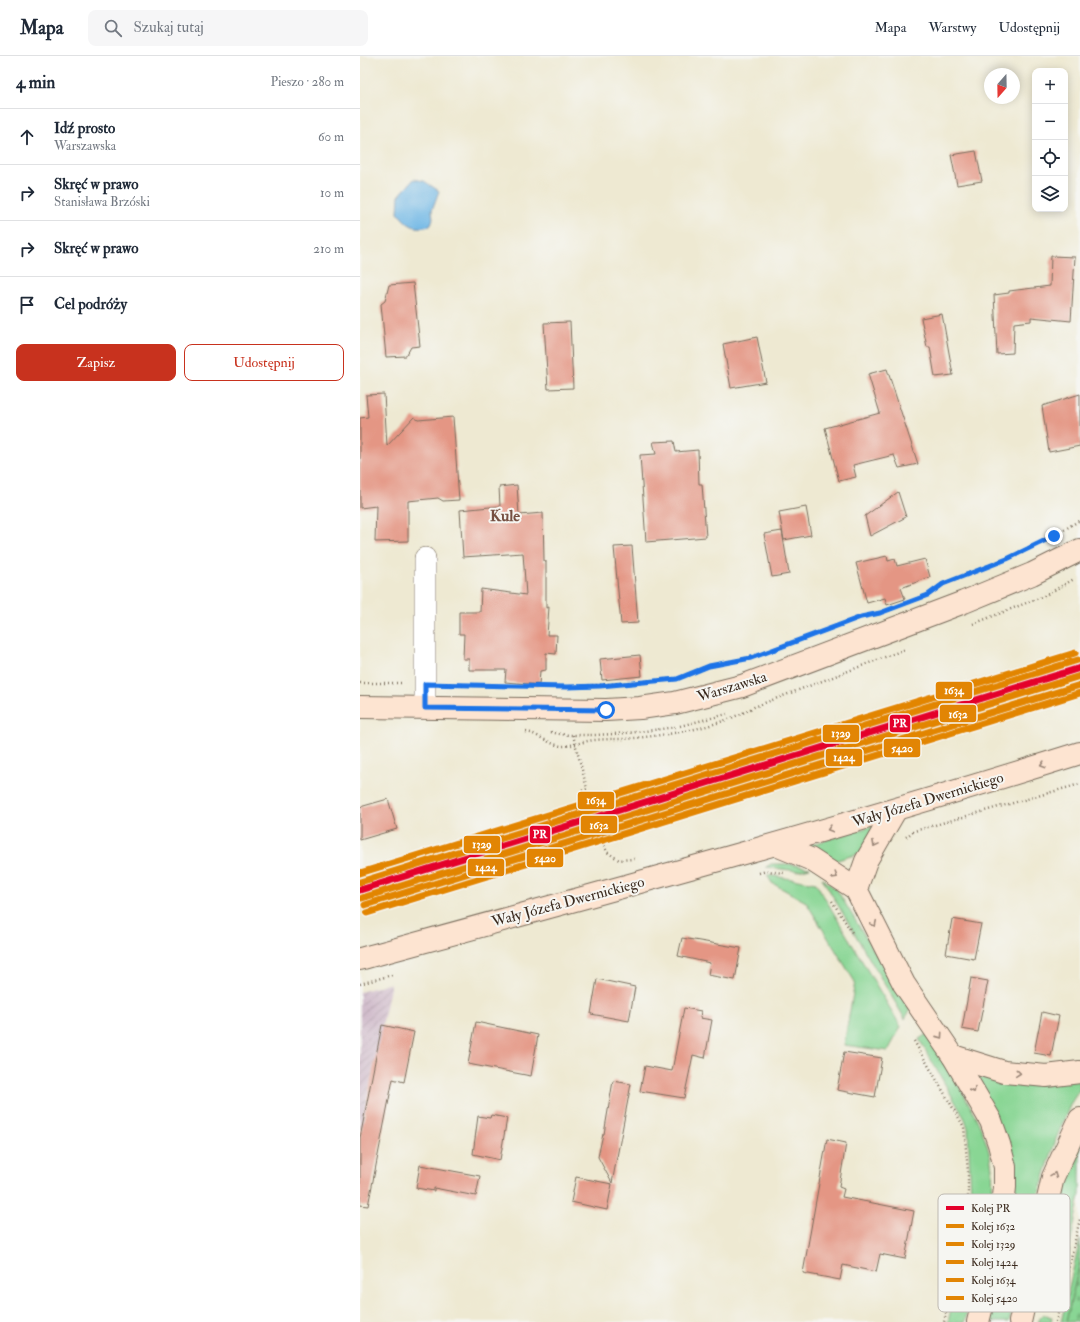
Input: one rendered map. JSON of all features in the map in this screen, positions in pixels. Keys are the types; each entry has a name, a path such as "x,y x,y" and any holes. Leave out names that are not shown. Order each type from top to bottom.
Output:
{"street":[{"name":"Warszawska","path":"360,707 606,710 640,708 675,703 742,686 964,602 1032,574 1080,550"},
{"path":"425,558 425,708"},
{"name":"Wały Józefa Dwernickiego","path":"360,959 776,845 895,811 1080,754"},
{"path":"856,889 866,861 895,811"},
{"path":"776,845 810,859 856,889 904,984 953,1056 991,1121 1005,1167 1004,1194"},
{"path":"953,1056 1004,1072 1046,1076 1080,1072"},
{"path":"1049,1194 1053,1177 1080,1119"},
{"path":"978,1322 981,1312"},
{"path":"1020,1322 1022,1312"}],"path":[{"path":"938,588 943,584 1007,559 1054,536 1080,520"},
{"path":"586,686 677,679 709,666 751,658"},
{"path":"360,683 464,685"},
{"path":"716,718 728,714"},
{"path":"572,735 587,789 581,791 582,796 589,794 599,830 591,832 593,837 600,835 607,852 618,860 637,859"},
{"path":"902,841 914,831 1080,784"},
{"path":"752,875 767,871 789,874"},
{"path":"829,896 854,936"},
{"path":"913,1038 964,1126 968,1172 968,1194"},
{"path":"1070,1262 1080,1219"},
{"path":"944,1322 946,1312"},
{"path":"1056,1322 1058,1312"}],"shaded area":[{"path":"391,983 360,1133 360,992"}],"green space":[{"path":"879,824 861,853 831,862 800,848"},
{"path":"771,864 789,864 810,868 798,871 766,867"},
{"path":"767,875 816,883 901,1027 888,1051 844,1045 855,982 806,902 772,883"},
{"path":"822,878 837,890 910,1010 905,1019"},
{"path":"927,1034 978,1121 992,1165 992,1194 971,1194 968,1128 965,1119 919,1039"},
{"path":"976,1072 1014,1084 1032,1085 1080,1077 1080,1089 1071,1103 1056,1139 1039,1194 1014,1194 1015,1186 976,1079"},
{"path":"1080,1140 1080,1194 1070,1246 1070,1194 1064,1194 1072,1160"},
{"path":"1080,1239 1080,1263 1070,1305 1070,1283"},
{"path":"1080,1263 1080,1322 1066,1322 1068,1312 1070,1312 1070,1305"},
{"path":"950,1312 967,1312 965,1322 948,1322"},
{"path":"990,1312 1011,1312 1009,1322 988,1322"},
{"path":"1063,1312 1068,1312 1066,1322 1061,1322"},
{"path":"1042,1315 1052,1317 1051,1322 1038,1322"}],"water":[{"path":"414,179 424,181 439,191 432,210 433,219 430,226 411,226 398,213 399,196"}],"building":[{"path":"976,151 982,181 957,185 951,155"},
{"path":"1051,256 1075,257 1071,321 1031,317 1031,321 1014,323 1013,353 997,354 994,295 1009,293 1009,291 1050,286"},
{"path":"413,283 420,346 411,347 406,356 386,357 381,304 385,301 389,285"},
{"path":"942,314 953,375 935,377 930,347 927,347 921,318"},
{"path":"570,322 573,388 548,389 544,323"},
{"path":"757,337 766,382 731,388 723,344"},
{"path":"887,369 918,464 899,468 894,455 853,465 856,477 839,481 825,428 880,413 868,374"},
{"path":"384,394 387,446 414,417 418,420 453,417 459,500 443,501 438,498 408,501 408,541 375,542 376,506 360,508 360,418 368,417 366,395"},
{"path":"1080,394 1080,446 1049,452 1042,406"},
{"path":"674,441 676,452 698,450 699,484 702,484 706,537 646,542 640,455 656,454 653,442"},
{"path":"517,485 519,515 543,513 544,561 546,561 546,608 549,607 547,635 557,635 556,654 546,653 546,670 540,671 539,685 505,682 506,670 469,670 469,659 463,659 464,634 459,634 459,612 480,612 481,589 526,595 523,553 463,557 460,510 500,506 499,487"},
{"path":"898,492 906,517 870,536 865,516"},
{"path":"806,507 811,535 784,540 779,512"},
{"path":"782,531 789,574 772,577 764,534"},
{"path":"632,546 638,623 621,624 614,547"},
{"path":"887,556 888,561 895,559 897,566 925,559 930,577 901,588 905,599 887,605 885,598 867,603 856,563"},
{"path":"640,655 642,676 602,680 600,659"},
{"path":"388,799 397,829 360,840 360,807"},
{"path":"952,919 981,924 974,959 946,954"},
{"path":"682,938 741,948 735,980 708,975 710,963 678,956"},
{"path":"971,978 988,981 978,1032 962,1029"},
{"path":"597,979 635,987 629,1021 591,1014"},
{"path":"684,1008 701,1011 700,1018 712,1020 705,1058 693,1055 684,1098 640,1091 645,1066 672,1071"},
{"path":"1042,1012 1059,1016 1051,1056 1034,1053"},
{"path":"476,1022 538,1035 531,1076 468,1064"},
{"path":"382,1025 414,1032 404,1082 393,1079 368,1206 360,1205 360,1138"},
{"path":"844,1052 882,1058 875,1097 837,1090"},
{"path":"613,1081 631,1084 612,1183 598,1157 604,1134"},
{"path":"491,1115 507,1118 500,1160 473,1154 478,1116 490,1118"},
{"path":"827,1139 846,1143 839,1187 844,1189 842,1197 914,1211 905,1259 880,1254 876,1272 843,1265 840,1280 803,1273"},
{"path":"420,1165 480,1176 476,1196 434,1188 434,1191 416,1188"},
{"path":"576,1177 612,1184 607,1210 571,1202"}],"rail line":[{"name":"1634","path":"360,873 1075,653"},
{"name":"1329","path":"360,882 1078,660"},
{"name":"PR","path":"360,890 1080,668"},
{"name":"1632","path":"362,898 1080,676"},
{"name":"1424","path":"365,905 1080,685"},
{"name":"5420","path":"367,913 1080,693"}],"district":[{"name":"Kule","path":"505,516"}],"route":[{"path":"606,710 425,708 425,684 567,687 600,686 677,679 709,666 751,658 861,617 880,613 928,595 943,584 1007,559 1054,536"}]}
